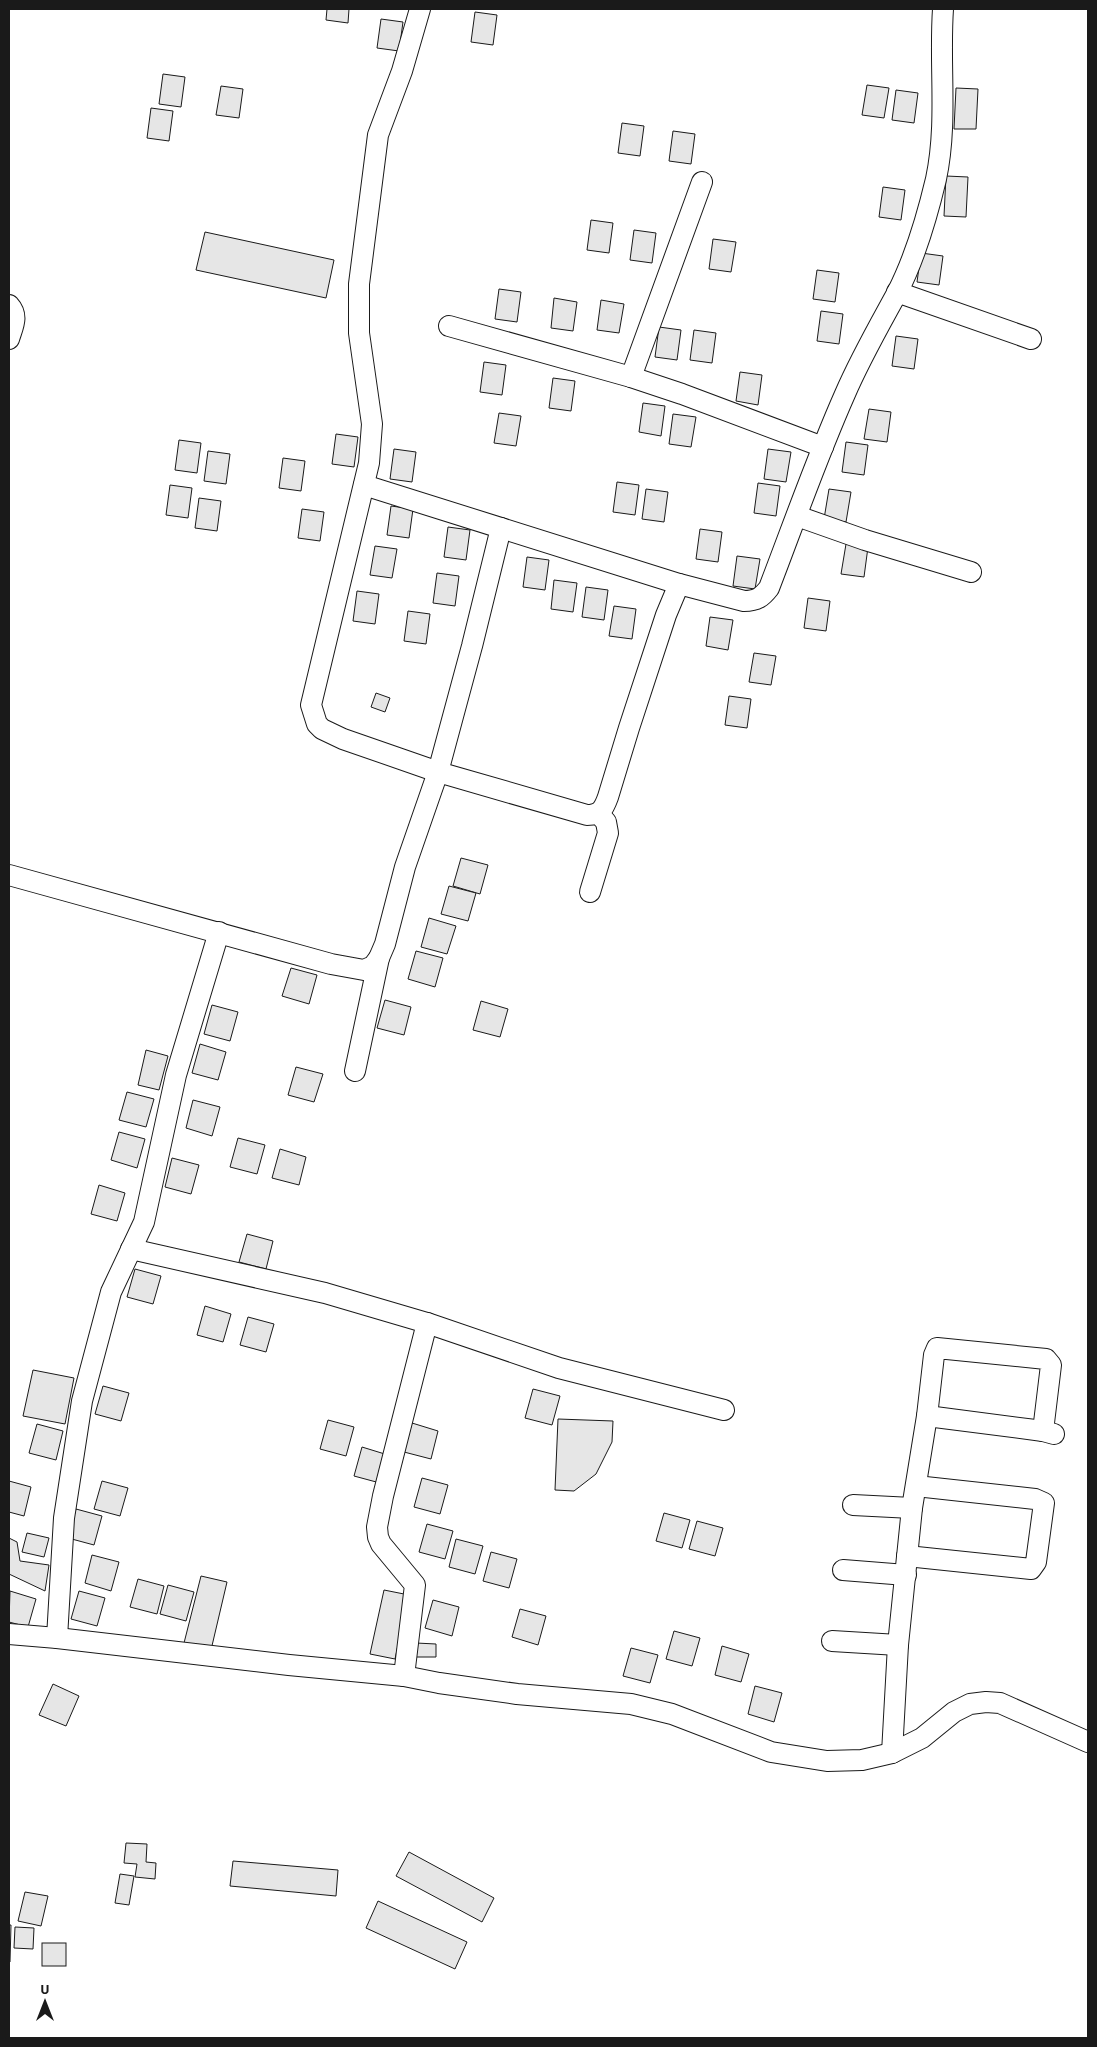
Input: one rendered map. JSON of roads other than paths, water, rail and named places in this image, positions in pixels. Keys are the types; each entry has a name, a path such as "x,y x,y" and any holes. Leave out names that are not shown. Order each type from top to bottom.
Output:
{"street":[{"path":"420,9 402,71 378,134 359,284 359,333 372,424 370,463 315,686 311,705 313,715 322,729 343,739 438,772 587,815 598,813 604,807 608,796 666,615 679,584"},
{"path":"364,485 679,584 744,602 754,602 762,597 769,588 823,447 859,364 897,292 911,259 926,213 936,179 940,155 943,9"},
{"path":"631,377 702,182"},
{"path":"897,292 1031,340"},
{"path":"9,304 14,311 15,320 9,339"},
{"path":"449,326 631,377 823,447"},
{"path":"797,516 865,540 971,572"},
{"path":"355,1071 379,958 385,944 405,867 438,772 501,528"},
{"path":"590,892 608,833 606,822 598,813"},
{"path":"9,875 352,969 364,970 373,966 379,958"},
{"path":"57,1638 64,1518 82,1401 112,1292 144,1222 149,1205 176,1075 218,932"},
{"path":"131,1249 325,1293 427,1323 559,1368 724,1410"},
{"path":"404,1676 416,1586 381,1544 377,1528 383,1496 427,1323"},
{"path":"892,1753 898,1645 912,1508 927,1416 934,1355 937,1348 1046,1359 1051,1365 1048,1432 927,1416"},
{"path":"844,1570 906,1566 1031,1569 1036,1562 1044,1503 1035,1499 916,1486"},
{"path":"853,1505 912,1508"},
{"path":"9,1634 404,1676 517,1694 631,1704 672,1714 772,1752 827,1761 862,1760 892,1753 922,1738 954,1712 970,1704 986,1702 1009,1707 1088,1742"},
{"path":"832,1641 898,1645"}]}
